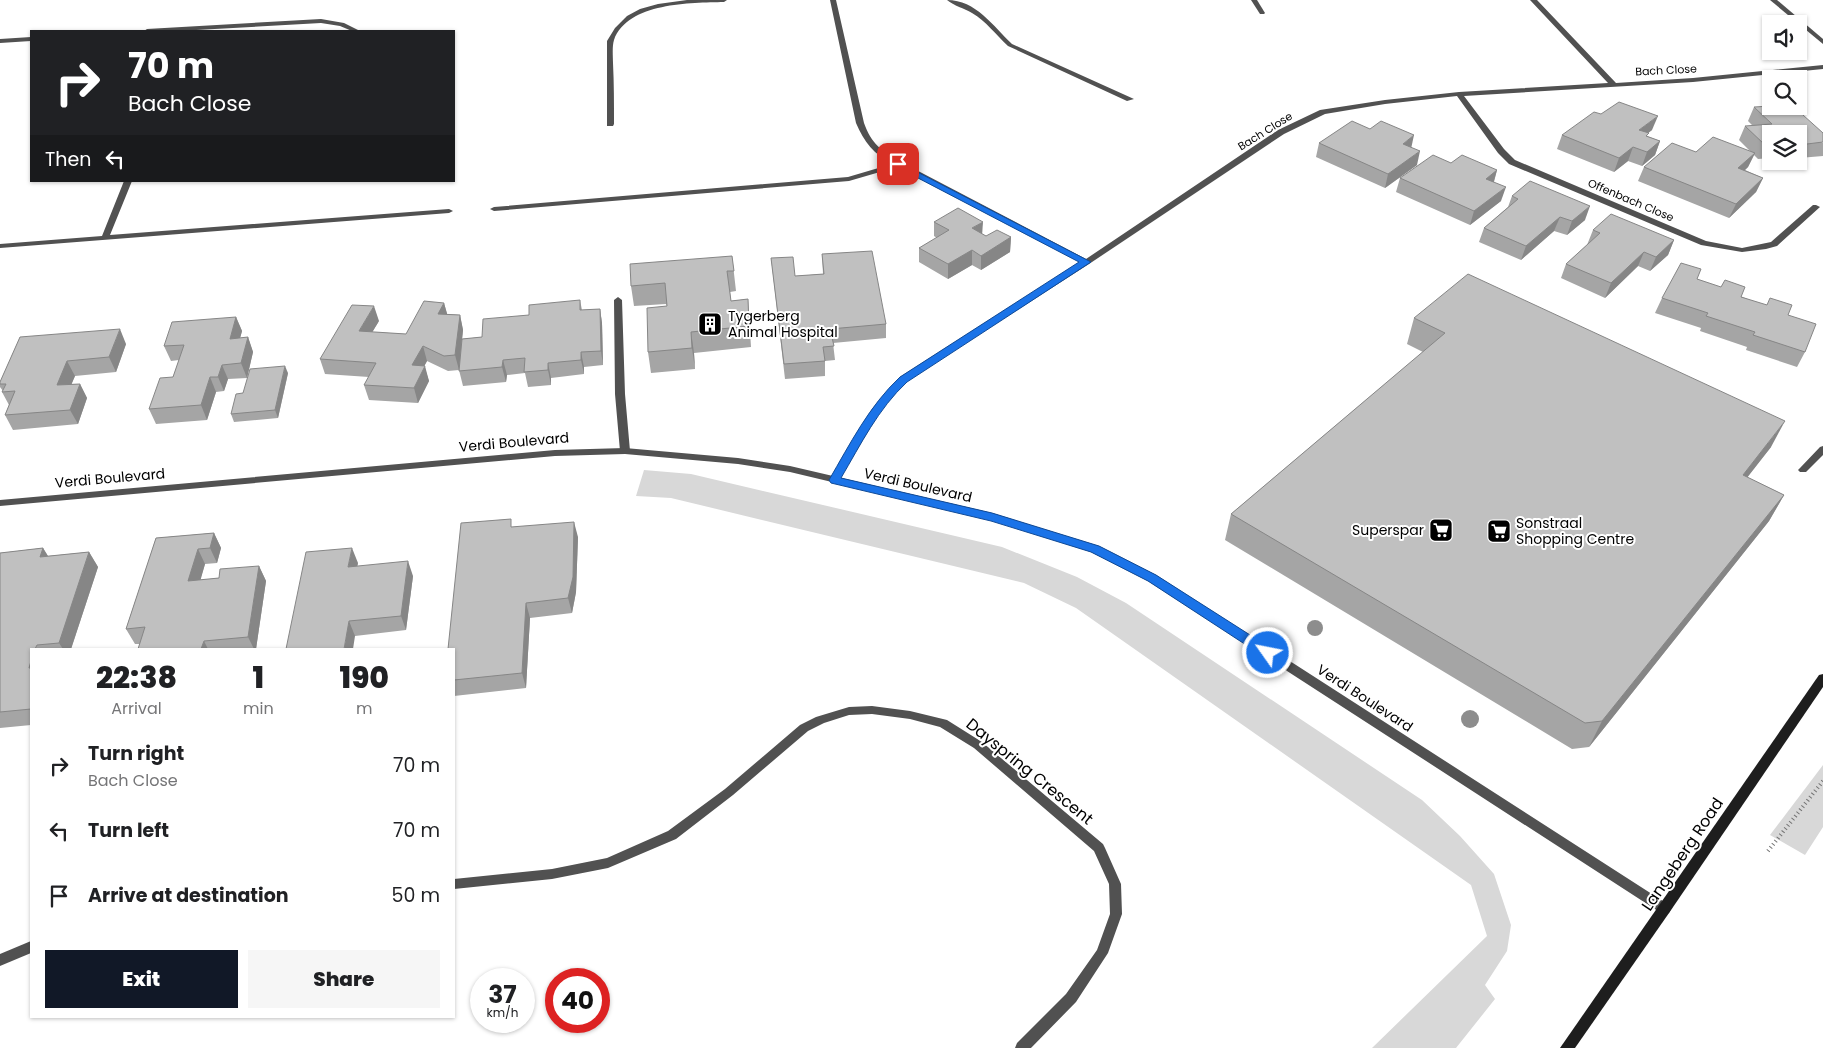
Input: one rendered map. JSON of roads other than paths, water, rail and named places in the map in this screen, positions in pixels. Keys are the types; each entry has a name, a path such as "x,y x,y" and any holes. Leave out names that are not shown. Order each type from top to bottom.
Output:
{"main road":[{"name":"Langeberg Road","path":"1567,1048 1665,909 1823,678"}],"street":[{"path":"610,124 610,41 615,29 626,18 644,8 681,2 724,0"},
{"path":"834,0 860,123 865,138 873,148 898,164 1086,262"},
{"path":"950,0 974,11 989,22 996,32 1010,45 1130,99"},
{"path":"1254,0 1262,13"},
{"path":"1534,0 1613,84"},
{"path":"1773,0 1823,42"},
{"path":"190,30 321,21 342,24 355,30"},
{"path":"0,41 30,39"},
{"name":"Bach Close","path":"834,480 875,411 903,379 1086,262 1281,132 1308,118 1341,108 1459,94 1693,80 1823,68"},
{"name":"Offenbach Close","path":"1459,94 1501,151 1512,162 1704,243 1742,250 1766,248 1774,244 1816,207"},
{"path":"494,209 849,179 898,164"},
{"path":"105,238 128,182"},
{"path":"0,246 449,211"},
{"path":"618,300 620,394 624,450"},
{"name":"Verdi Boulevard","path":"0,502 555,453 624,450 738,461 790,470 992,517 1095,549 1152,578 1665,909"},
{"path":"1803,470 1823,450"},
{"name":"Dayspring Crescent","path":"455,884 552,874 608,863 672,835 729,792 804,728 820,720 849,711 872,710 910,715 942,723 978,745 1100,848 1116,884 1116,914 1102,953 1071,998 1022,1048"},
{"path":"0,960 30,947"}],"place":[{"name":"Tygerberg Animal Hospital","path":"710,324"},
{"name":"Superspar","path":"1441,530"},
{"name":"Sonstraal Shopping Centre","path":"1499,531"}]}
